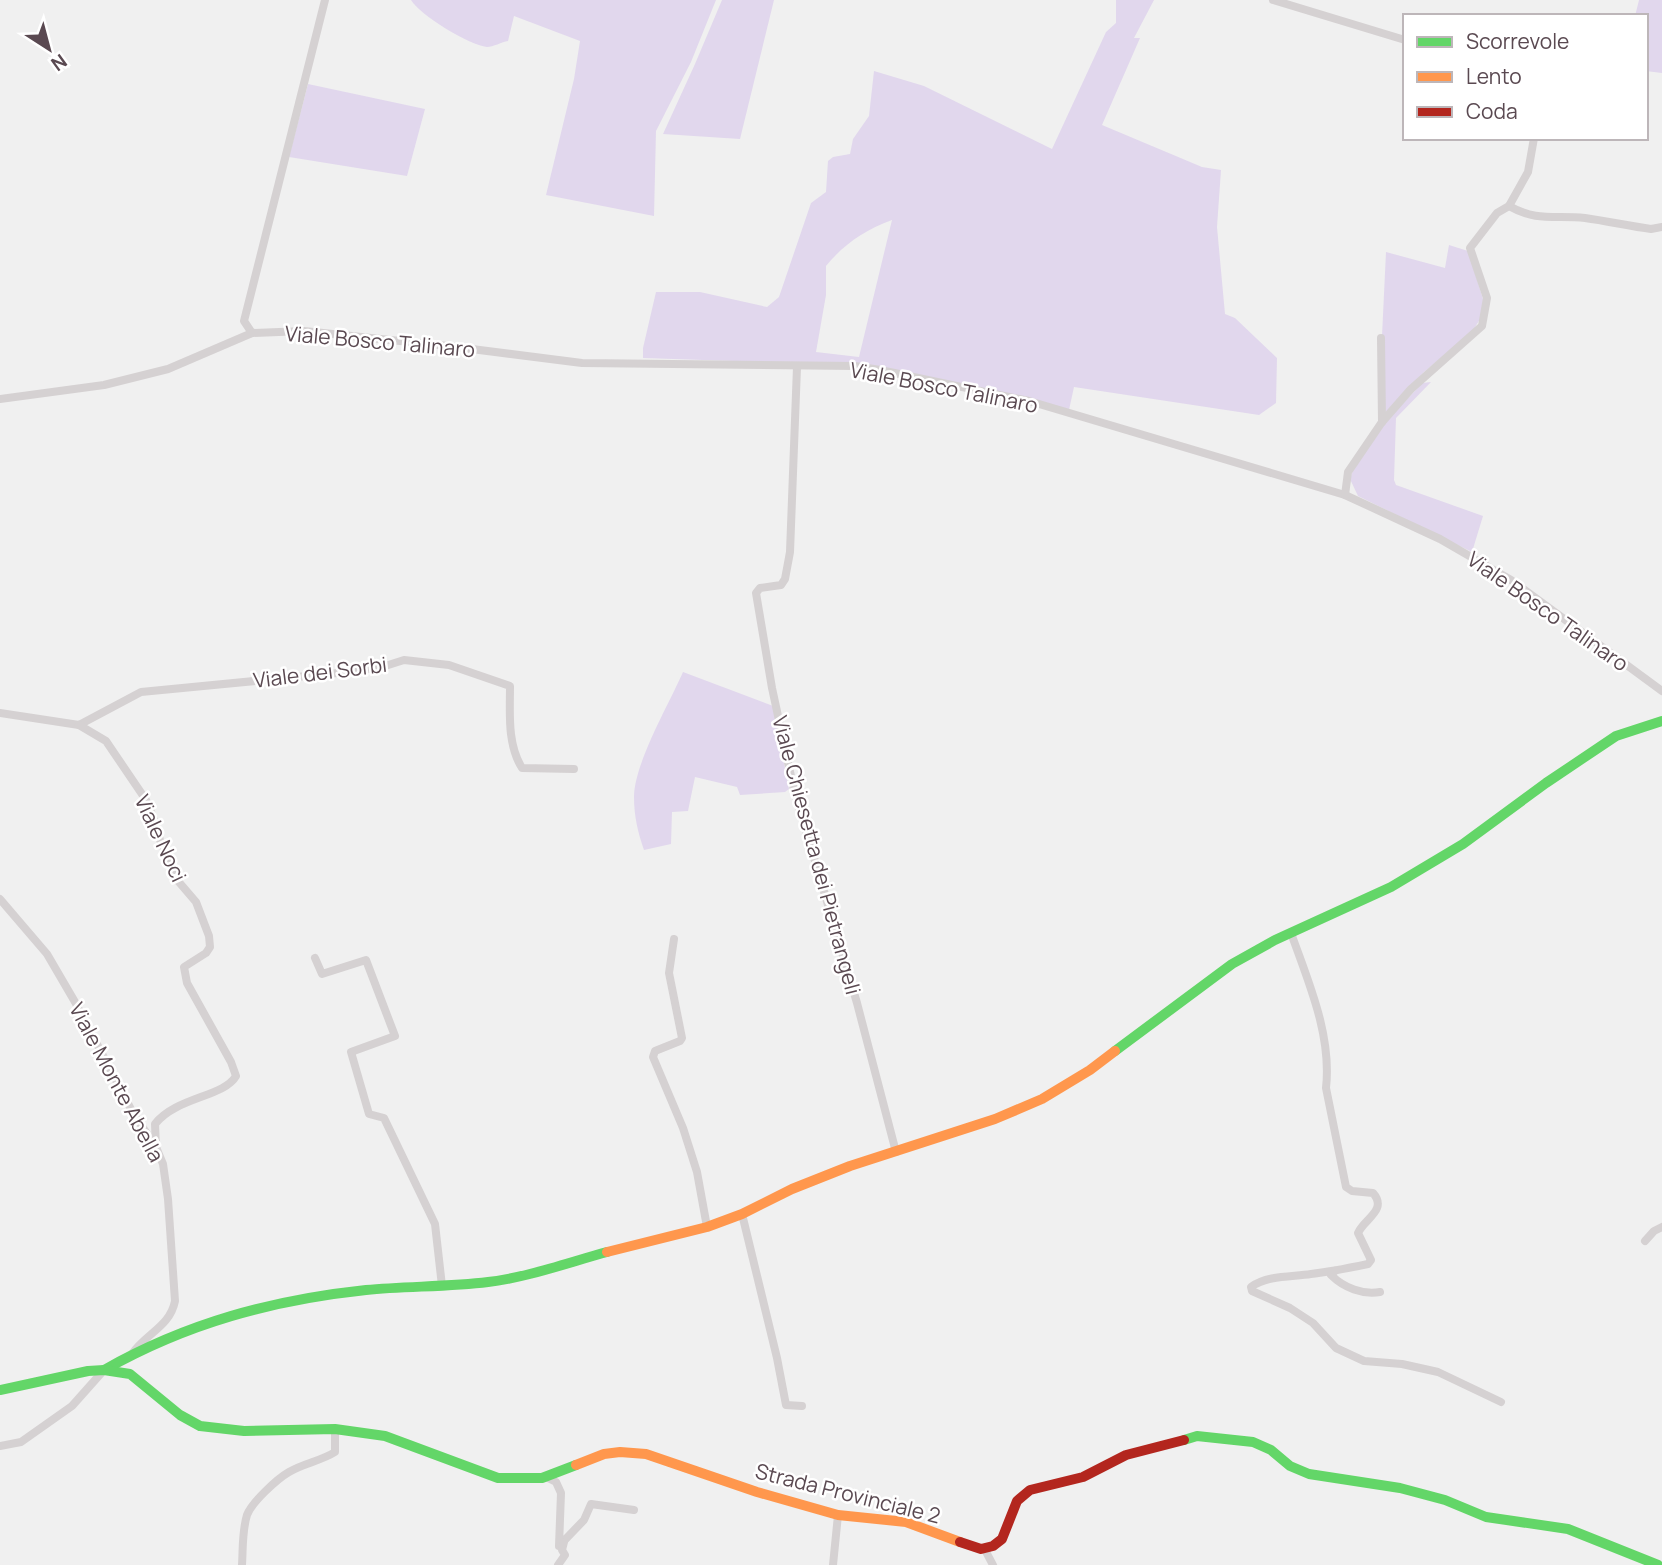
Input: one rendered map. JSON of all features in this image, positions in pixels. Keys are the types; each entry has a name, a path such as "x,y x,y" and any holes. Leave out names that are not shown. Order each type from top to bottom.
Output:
{"street":[{"path":"253,333 244,321 325,0"},
{"path":"1273,0 1403,39"},
{"path":"1345,495 1348,472 1382,422 1419,382 1482,326 1487,298 1470,247 1497,213 1509,206 1528,172 1534,140"},
{"path":"1509,206 1525,215 1579,218 1651,229 1662,227"},
{"name":"Viale Bosco Talinaro","path":"0,398 104,385 155,372 253,333 304,331 582,363 855,366 880,370 1029,401 1345,495 1440,539 1511,580 1662,691"},
{"path":"1381,338 1382,422"},
{"name":"Viale Chiesetta dei Pietrangeli","path":"797,367 790,552 785,579 781,585 760,588 756,593 772,688 794,790 854,990 896,1152"},
{"name":"Viale dei Sorbi","path":"79,725 141,692 348,672 382,667 404,660 449,665 510,686 510,723 515,757 522,768 574,769"},
{"path":"0,713 79,725"},
{"path":"0,1446 21,1442 72,1406 104,1370 192,1327 287,1301 369,1290 491,1282 707,1227 850,1166 995,1119 1042,1099 1090,1070 1232,964 1291,933 1391,887 1463,844 1616,736 1662,720"},
{"name":"Viale Noci","path":"79,725 106,741 146,800 178,881 196,902 209,936 210,947 206,953 184,967 187,983 231,1062 236,1076 234,1081 222,1089 189,1100 163,1113 155,1124 156,1147"},
{"name":"Viale Monte Abella","path":"0,898 47,954 163,1164 175,1301 168,1320 140,1341 132,1354"},
{"path":"1291,933 1322,1031 1328,1071 1326,1088 1346,1186 1352,1191 1373,1192 1378,1198 1376,1213 1362,1225 1358,1233 1371,1260 1368,1264 1272,1279 1251,1287 1252,1292 1290,1308 1313,1323 1336,1348 1364,1361 1402,1364 1438,1372 1501,1402"},
{"path":"674,939 669,973 682,1038 655,1051 653,1057 683,1128 697,1172 707,1227"},
{"path":"314,958 322,974 366,960 394,1036 351,1052 369,1114 384,1118 435,1224 442,1286"},
{"path":"741,1214 786,1405 802,1406"},
{"path":"1645,1241 1662,1227"},
{"path":"1335,1271 1331,1275 1337,1281 1366,1294 1380,1292"},
{"name":"Strada Provinciale 2","path":"0,1390 55,1377 104,1370 130,1374 180,1415 200,1426 244,1431 335,1429 385,1436 498,1478 546,1477 604,1454 621,1451 646,1454 757,1492 838,1515 906,1522 961,1543 984,1548"},
{"path":"242,1565 248,1513 270,1488 290,1471 325,1459 335,1452 335,1429"},
{"path":"993,1565 984,1548 993,1546 1002,1539 1017,1501 1030,1490 1083,1477 1126,1455 1197,1436 1253,1442 1271,1450 1290,1466 1309,1474 1401,1488 1445,1500 1486,1517 1569,1529 1658,1565"},
{"path":"546,1477 556,1482 561,1493 559,1546 584,1520 591,1504 634,1510"},
{"path":"833,1565 838,1515"},
{"path":"558,1565 565,1555 562,1550 565,1539"}],"shaded area":[{"path":"411,0 716,0 691,62 656,131 654,216 546,195 574,79 580,41 514,16 508,41 487,47 469,41 446,28"},
{"path":"722,0 774,0 740,139 663,134 695,64"},
{"path":"1116,0 1154,0 1134,38 1140,38 1102,125 1202,167 1221,170 1217,227 1225,314 1235,318 1277,358 1276,403 1259,415 1074,387 1069,410 857,365 643,358 656,292 700,292 767,307 779,297 811,203 826,192 828,161 833,157 850,154 853,139 869,116 874,71 924,86 1052,149 1106,32 1116,23","holes":["892,220 859,357 816,352 826,295 826,266 856,238"]},
{"path":"1639,0 1662,0 1662,73 1648,71 1648,14 1636,14"},
{"path":"308,84 425,109 407,176 289,157"},
{"path":"1449,245 1468,251 1483,299 1482,316 1472,332 1424,372 1385,413 1382,336 1386,252 1445,268"},
{"path":"1431,382 1396,418 1394,480 1396,485 1483,516 1472,552 1358,496 1350,479 1355,466 1381,428 1422,383"},
{"path":"683,672 773,706 789,789 785,792 740,795 737,787 695,777 688,811 672,812 671,844 644,850 635,811 636,783 653,734"}],"traffic: fast":[{"path":"1115,1051 1232,964 1275,940 1391,887 1463,844 1616,736 1662,721"},
{"path":"104,1370 167,1339 264,1307 366,1290 502,1280 607,1252"},
{"path":"0,1390 104,1370 130,1374 180,1415 200,1426 244,1431 335,1429 385,1436 498,1478 542,1478 576,1465"},
{"path":"1184,1440 1197,1436 1253,1442 1271,1450 1290,1466 1309,1474 1400,1488 1445,1500 1486,1517 1568,1529 1658,1565"}],"traffic: slow":[{"path":"607,1252 707,1227 850,1166 995,1119 1042,1099 1090,1070 1115,1051"},
{"path":"576,1465 604,1454 646,1454 757,1492 838,1515 906,1522 960,1542"}],"traffic: jam":[{"path":"960,1542 981,1549 993,1546 1002,1539 1017,1501 1030,1490 1083,1477 1126,1455 1184,1440"}]}
